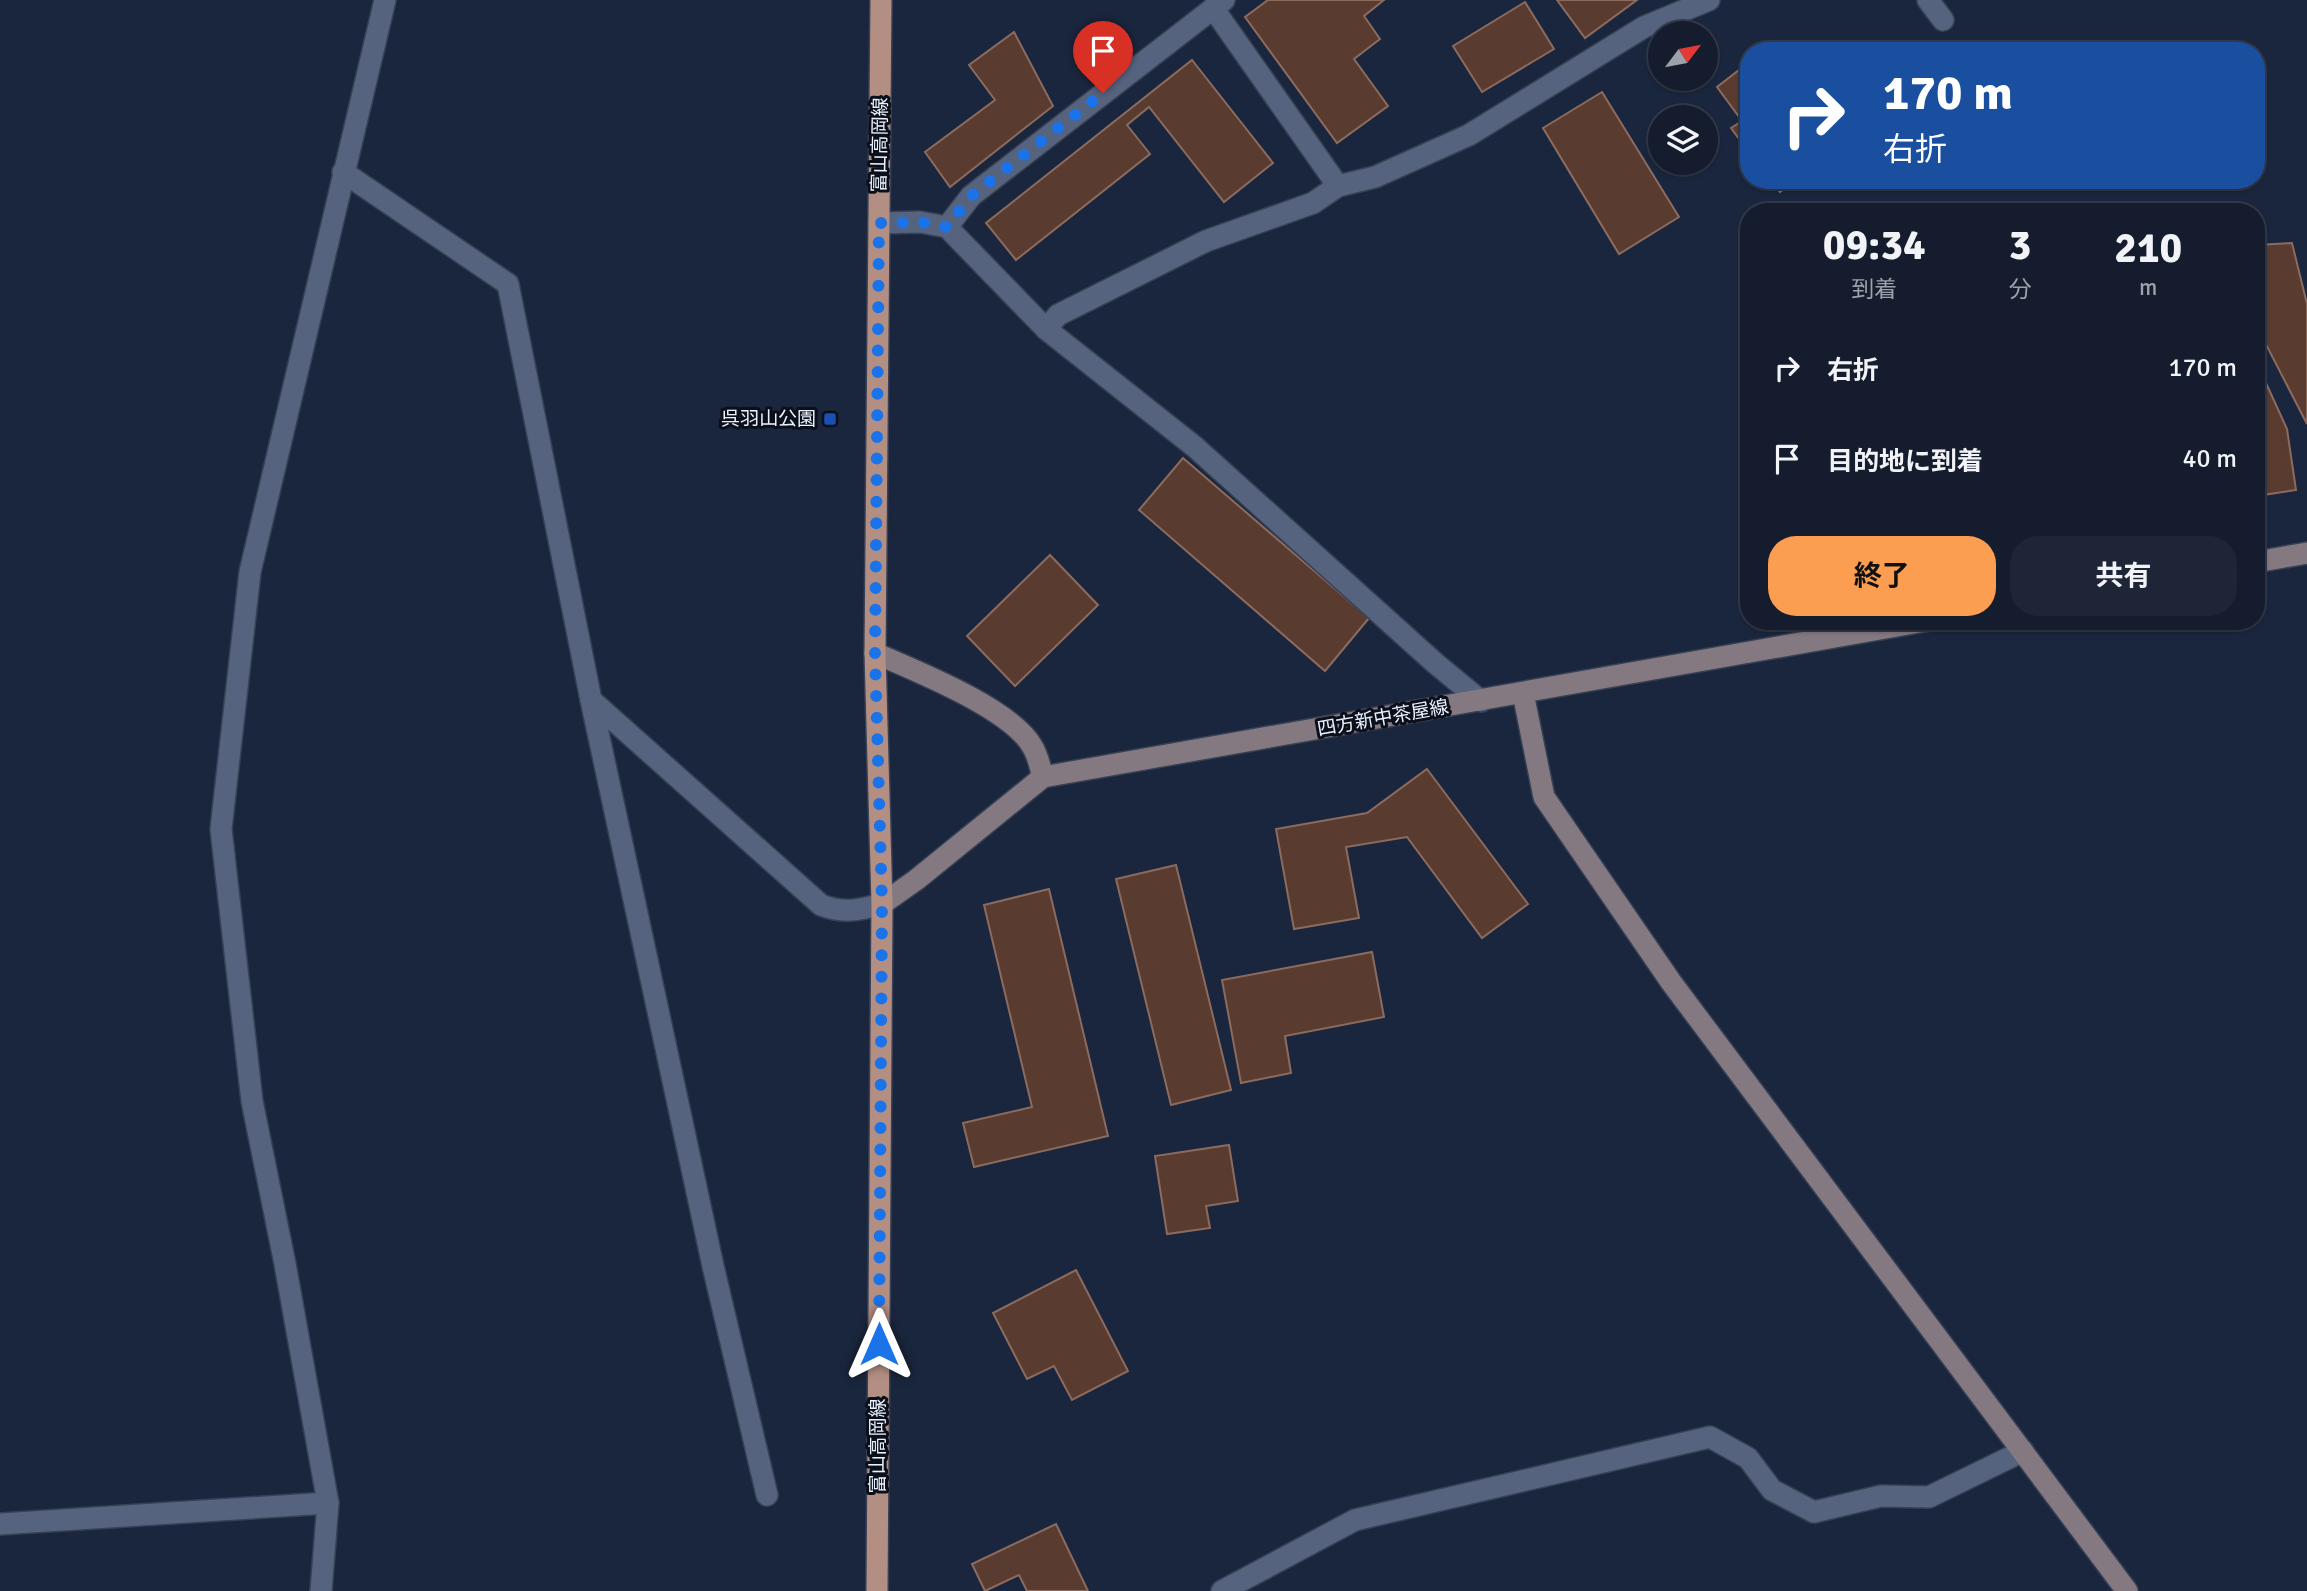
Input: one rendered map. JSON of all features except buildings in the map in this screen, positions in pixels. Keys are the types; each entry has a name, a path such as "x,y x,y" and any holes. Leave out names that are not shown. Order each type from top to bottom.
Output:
{"main road":[{"name":"富山高岡線","path":"877,1591 882,904 875,653 881,0"},
{"path":"2265,560 2307,553"},
{"name":"四方新中茶屋線","path":"882,904 916,880 1043,777 1875,630"},
{"path":"875,653 949,686 1015,726 1032,746 1043,777"},
{"path":"1523,693 1544,797 1671,982 2127,1591"}],"street":[{"path":"321,1591 328,1503 285,1264 252,1101 220,829 250,572 385,0"},
{"path":"1046,329 1058,315 1206,241 1313,203 1338,186 1375,177 1469,135 1644,27 1709,0"},
{"path":"1928,0 1943,20"},
{"path":"947,227 971,196 1219,4 1338,186"},
{"path":"343,172 508,284 591,701 713,1266 767,1495"},
{"path":"879,223 920,222 947,227 1046,329 1195,447 1481,701"},
{"path":"591,701 821,905 838,911 855,911 882,904"},
{"path":"1222,1591 1354,1520 1710,1437 1748,1458 1772,1490 1814,1512 1881,1496 1929,1497 2023,1451"},
{"path":"0,1524 328,1503"}],"place":[{"name":"呉羽山公園","path":"830,419"}],"route":[{"path":"879,1344 882,904 875,653 879,223 920,222 947,227 971,196 1103,93"}]}
